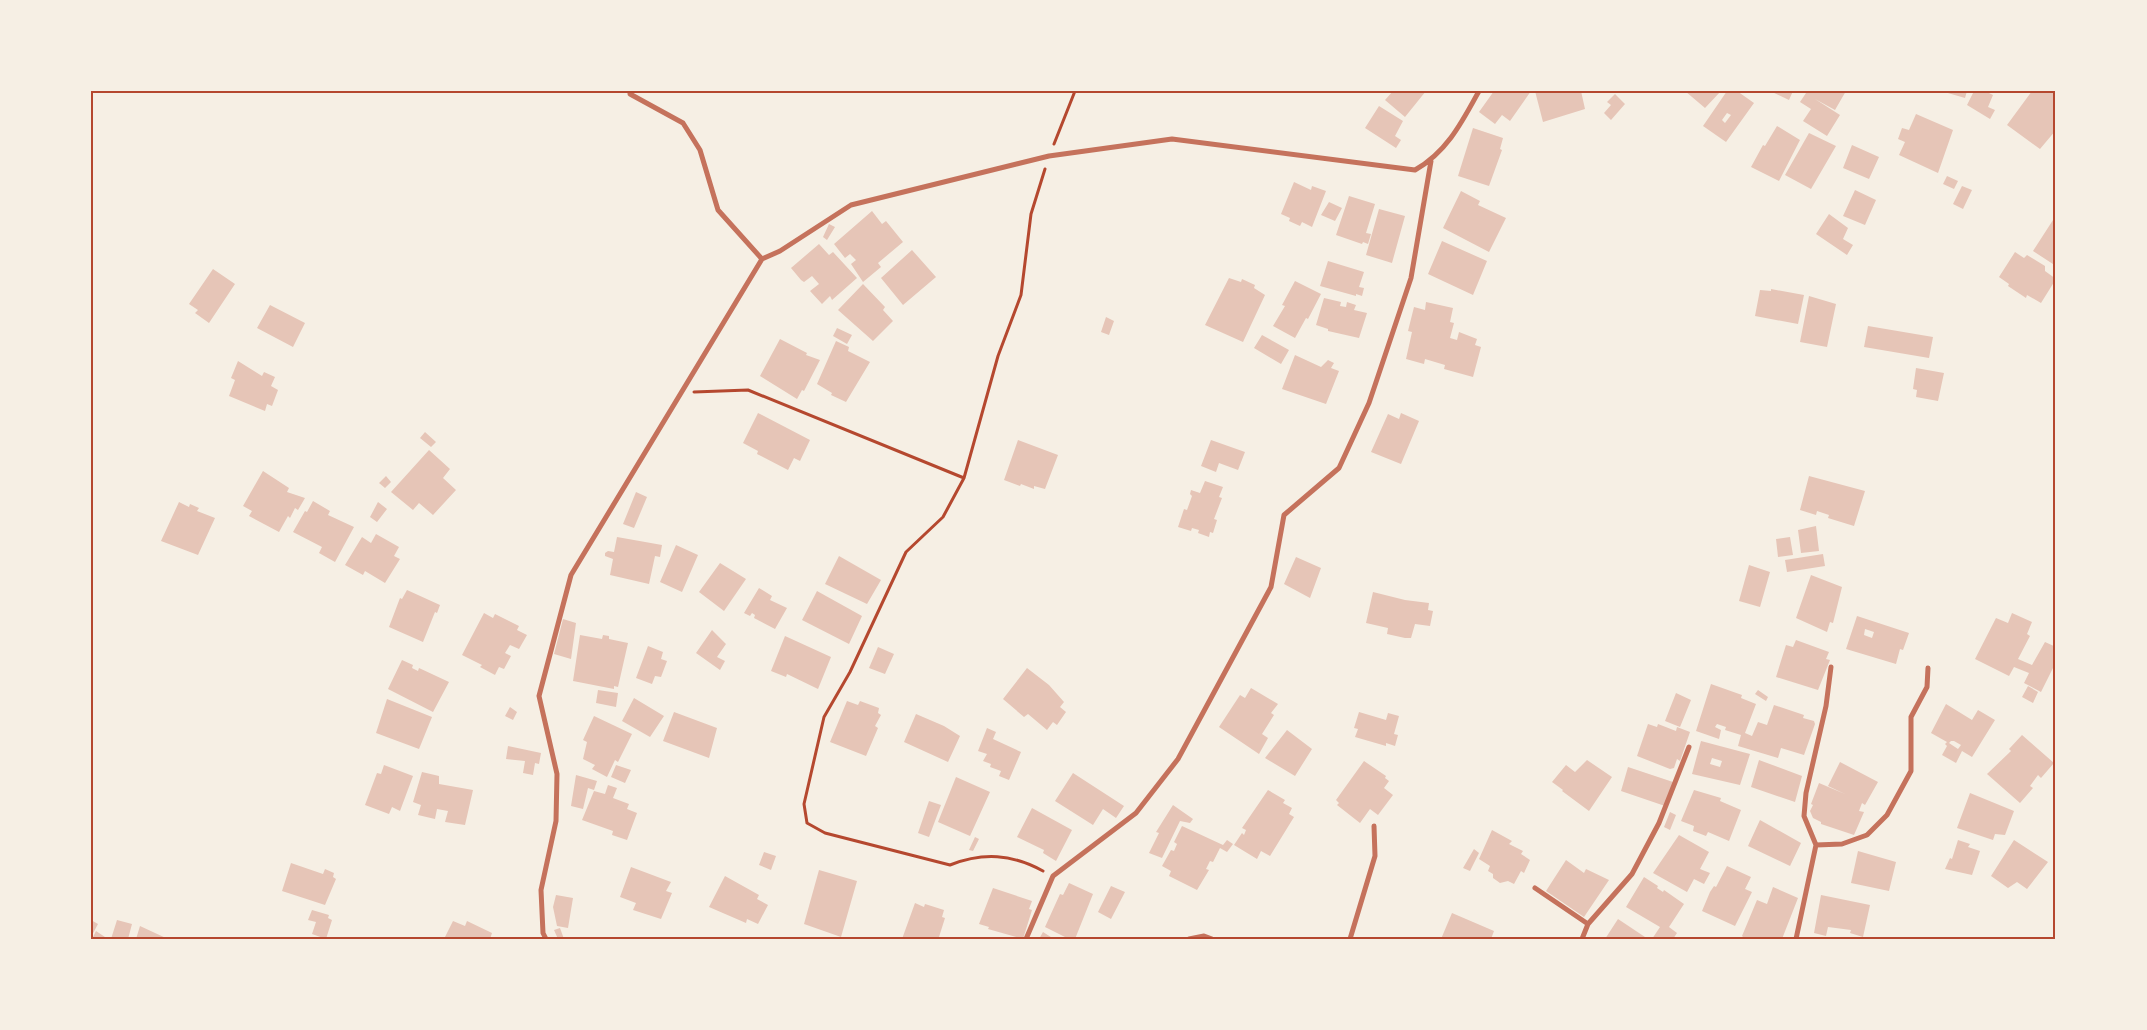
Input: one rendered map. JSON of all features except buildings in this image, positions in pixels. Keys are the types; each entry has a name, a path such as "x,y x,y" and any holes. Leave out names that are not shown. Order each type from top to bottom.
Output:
{"street":[{"path":"630,91 630,94 683,123 700,150 718,210 762,258"},
{"path":"546,939 543,933 541,890 556,821 557,774 539,696 571,574 762,258 780,251 851,205 1049,156 1172,139 1415,170 1431,161 1456,133 1479,91"},
{"path":"1026,939 1054,876 1136,813 1178,759 1271,587 1284,515 1339,468 1370,403 1411,278 1431,161"},
{"path":"1796,939 1816,845 1804,816 1806,793 1826,706 1831,667"},
{"path":"1816,845 1842,844 1867,835 1887,815 1911,770 1911,717 1927,687 1928,668"},
{"path":"1582,939 1588,924 1632,874 1659,823 1689,747"},
{"path":"1350,939 1375,856 1374,826"},
{"path":"1535,888 1588,924"},
{"path":"1189,939 1204,936 1212,939"}],"path":[{"path":"1054,876 1033,865 988,854 970,857 950,865 824,833 807,823 804,804 824,717 850,672 906,552 943,517 964,478 998,356 1021,295 1031,214 1049,156 1075,91"},
{"path":"681,393 748,390 964,478"}]}
